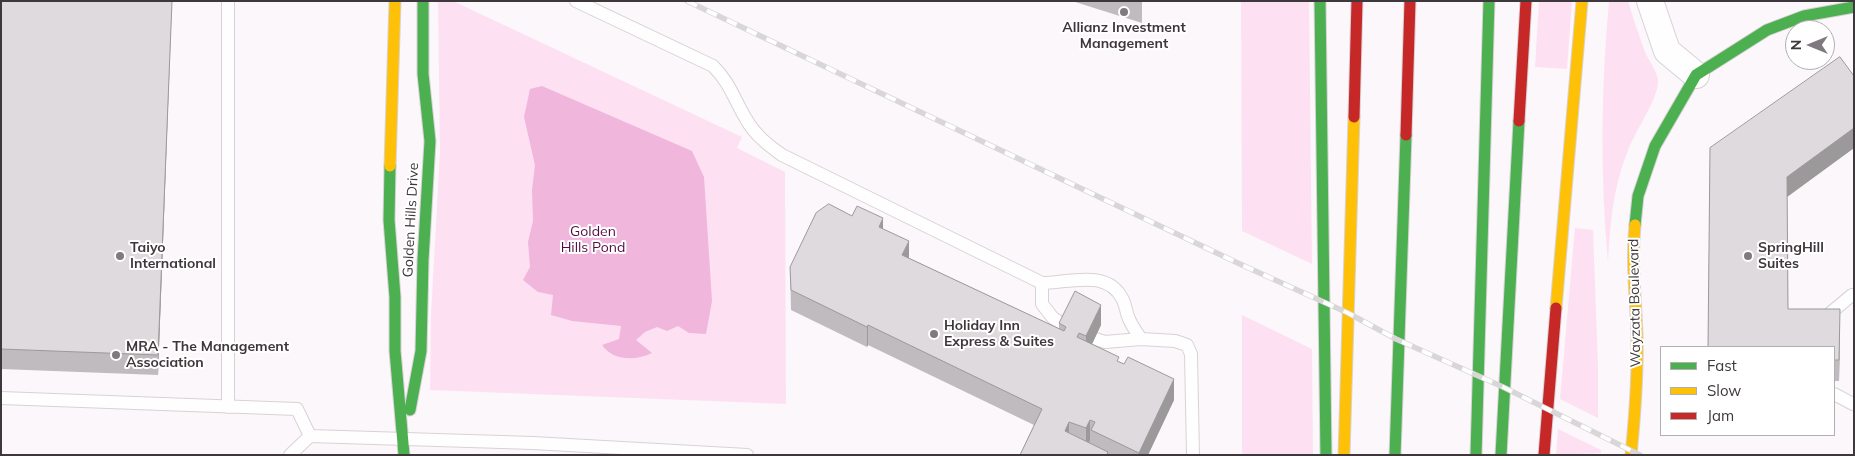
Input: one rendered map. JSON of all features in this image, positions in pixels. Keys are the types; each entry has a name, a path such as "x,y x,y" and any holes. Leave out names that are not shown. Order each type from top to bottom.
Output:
{"main road":[{"name":"Golden Hills Drive","path":"395,1 389,220 395,297 394,352 404,438 404,455"},
{"name":"Golden Hills Drive","path":"404,438 421,350 423,260 428,208 430,142 422,74 422,1"},
{"path":"1320,1 1326,455"},
{"path":"1344,455 1357,1"},
{"path":"1395,455 1410,1"},
{"path":"1476,455 1489,1"},
{"path":"1501,455 1526,1"},
{"path":"1544,455 1582,1"},
{"path":"1696,75 1767,30 1804,16 1854,7"},
{"name":"Wayzata Boulevard","path":"1631,455 1636,399 1637,336 1632,257 1638,196 1655,146 1696,75"}],"street":[{"path":"1650,1 1667,51 1696,75"}],"lane":[{"path":"228,1 228,407"},
{"path":"576,1 713,66 726,79 752,128 763,142 782,155 1042,283 1062,283 1078,278 1096,279 1112,288 1123,299 1129,320 1141,339"},
{"path":"1042,283 1042,304 1053,318 1077,334 1105,342 1141,339 1175,341 1187,345 1191,354 1193,455"},
{"path":"1821,329 1822,318 1852,295"},
{"path":"1835,395 1853,404"},
{"path":"1,398 297,409 310,436"},
{"path":"290,455 310,436 404,438 533,449 747,455"}],"green space":[{"name":"Golden Hills Pond","path":"438,1 453,1 742,137 737,148 785,172 786,404 430,390 431,315 440,152"},
{"path":"1241,1 1309,1 1312,264 1242,231"},
{"path":"1539,1 1572,1 1567,69 1535,67"},
{"path":"1609,1 1628,1 1645,52 1658,80 1655,96 1630,145 1618,180 1611,220 1608,262 1602,132"},
{"path":"1575,228 1593,230 1598,418 1560,399"},
{"path":"1242,315 1312,349 1313,455 1242,455"},
{"path":"1558,429 1601,450 1601,453 1556,455"}],"shaded area":[{"name":"Golden Hills Pond","path":"542,86 692,151 704,177 712,301 706,334 689,333 678,326 667,331 657,327 645,332 636,340 652,353 632,358 618,357 602,345 619,339 621,326 572,321 551,315 553,295 538,292 523,280 530,267 528,242 533,221 532,190 535,165 524,117 530,89"}],"building":[{"path":"1,1 172,1 158,355 1,349"},
{"name":"SpringHill Suites","path":"1840,57 1854,76 1854,128 1787,177 1788,309 1840,309 1839,360 1835,360 1835,346 1708,346 1710,148 1821,70 1835,70 1835,60"},
{"name":"Holiday Inn Express & Suites","path":"829,204 852,216 857,206 883,218 879,227 909,241 902,255 1064,331 1066,327 1059,323 1075,291 1101,305 1086,336 1079,333 1077,337 1119,357 1117,361 1124,364 1128,357 1174,379 1139,453 1091,430 1095,422 1090,420 1086,428 1069,422 1065,431 1108,452 1107,455 1020,455 1042,409 791,290 790,267 816,213"}],"railway":[{"path":"687,1 1242,265 1348,313 1396,339 1503,387 1640,455"}],"traffic: fast":[{"path":"410,410 421,351 423,260 430,141 423,74 423,1"},
{"path":"1320,1 1326,455"},
{"path":"1476,455 1489,1"},
{"path":"1635,225 1638,196 1655,146 1696,75 1767,30 1804,16 1854,7"},
{"path":"1501,455 1519,121"},
{"path":"1395,455 1406,135"},
{"path":"390,166 389,220 395,297 395,351 404,455"}],"traffic: slow":[{"path":"390,166 395,1"},
{"path":"1556,308 1582,1"},
{"path":"1344,455 1354,117"},
{"path":"1631,455 1637,366 1634,267 1635,225"}],"traffic: jam":[{"path":"1354,117 1357,1"},
{"path":"1406,135 1410,1"},
{"path":"1519,121 1526,1"},
{"path":"1544,455 1556,308"}],"place":[{"name":"Allianz Investment Management","path":"1124,12"},
{"name":"Taiyo International","path":"120,256"},
{"name":"SpringHill Suites","path":"1748,256"},
{"name":"Holiday Inn Express & Suites","path":"934,334"},
{"name":"MRA - The Management Association","path":"116,355"}]}
